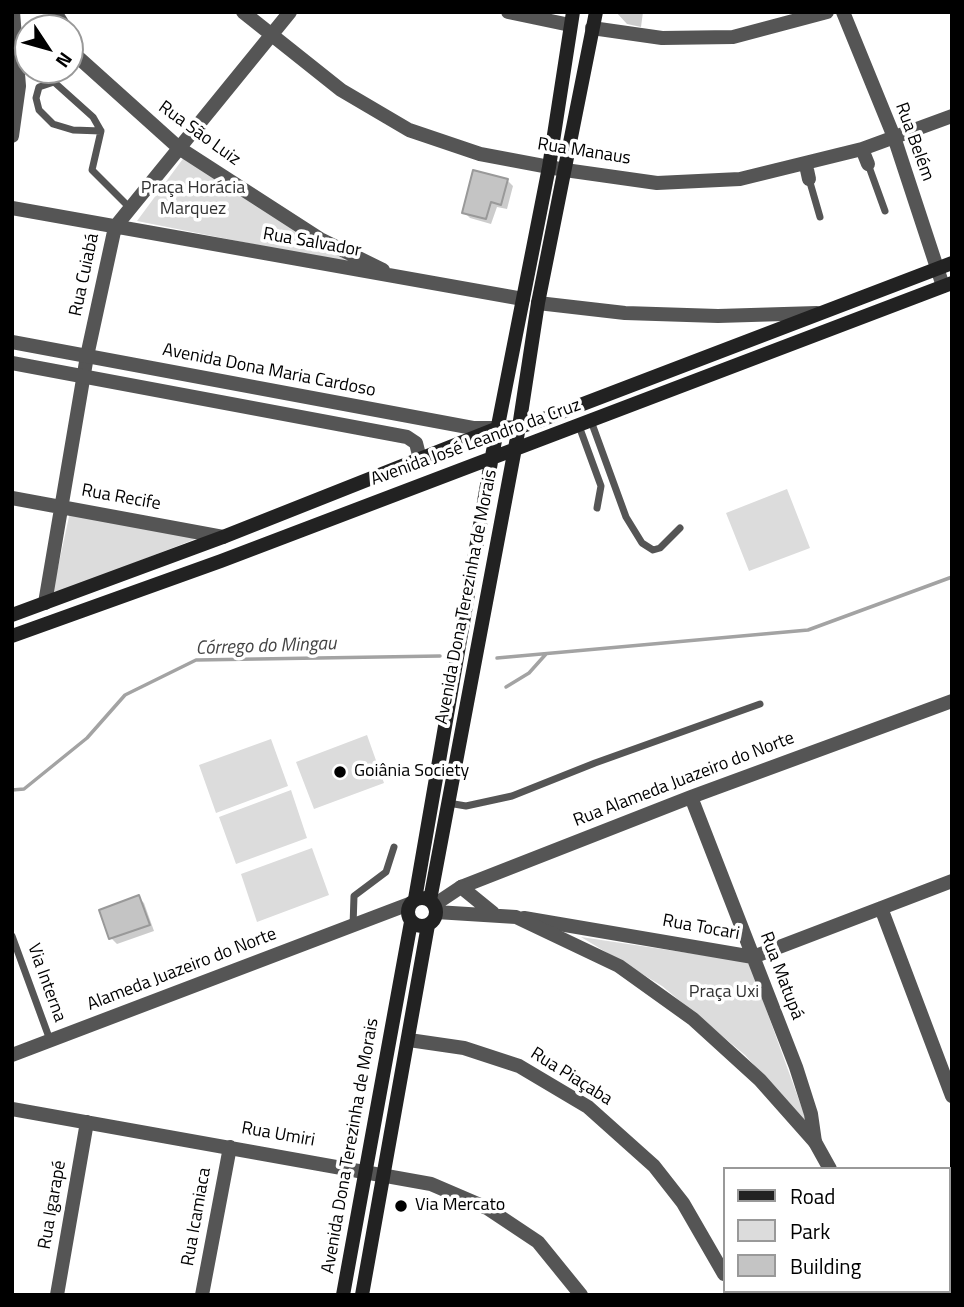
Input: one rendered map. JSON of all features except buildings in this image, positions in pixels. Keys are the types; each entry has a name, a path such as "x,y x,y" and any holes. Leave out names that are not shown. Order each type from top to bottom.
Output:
{"main road":[{"name":"Avenida Dona Terezinha de Morais","path":"425,904 448,803 519,427 538,303 596,12"},
{"name":"Avenida Dona Terezinha de Morais","path":"425,904 492,456 549,167 571,19"},
{"name":"Avenida José Leandro da Cruz","path":"519,427 952,263"},
{"name":"Avenida José Leandro da Cruz","path":"12,636 221,561 947,285"},
{"name":"Avenida Dona Maria Cardoso","path":"498,428 519,427"},
{"name":"Avenida José Leandro da Cruz","path":"12,615 223,537 498,428"},
{"name":"Avenida Dona Terezinha de Morais","path":"343,1295 411,922 407,913 425,904"},
{"path":"411,922 419,926 428,925 425,904"},
{"name":"Avenida Dona Terezinha de Morais","path":"362,1295 428,925"}],"street":[{"path":"12,136 19,86 13,12"},
{"name":"Rua Manaus","path":"243,12 341,90 409,130 480,154 565,170 657,183 807,172 952,116"},
{"name":"Rua Cuiabá","path":"46,603 83,376 115,227 290,12"},
{"path":"509,12 571,19"},
{"path":"592,28 662,38 733,37 827,12"},
{"name":"Rua Belém","path":"843,12 894,137 936,268 947,285"},
{"path":"565,48 587,53"},
{"name":"Rua São Luiz","path":"84,57 93,71"},
{"name":"Rua São Luiz","path":"84,63 179,148 320,239 400,278"},
{"path":"863,149 868,164"},
{"name":"Rua Salvador","path":"12,208 523,299"},
{"path":"538,303 638,314 718,316 822,313"},
{"name":"Avenida Dona Maria Cardoso","path":"12,342 473,428 498,428"},
{"path":"12,363 407,438 416,443 420,459"},
{"name":"Rua Recife","path":"12,498 223,537"},
{"name":"Rua Alameda Juazeiro do Norte","path":"425,904 461,887 691,797 952,701"},
{"name":"Rua Matupá","path":"691,797 806,1097 815,1142 829,1167"},
{"name":"Rua Tocari","path":"516,917 752,957 952,881"},
{"path":"461,887 493,913"},
{"path":"425,904 516,917 619,966 693,1019 760,1080 815,1142"},
{"name":"Alameda Juazeiro do Norte","path":"12,1055 359,925 425,904"},
{"path":"881,908 952,1096"},
{"name":"Alameda Juazeiro do Norte","path":"359,925 394,917 411,922"},
{"name":"Rua Piaçaba","path":"409,1040 464,1048 519,1066 588,1107 654,1166 689,1212 722,1270"},
{"name":"Rua Umiri","path":"12,1109 366,1170 431,1184 487,1208 538,1241 581,1295"},
{"name":"Rua Igarapé","path":"57,1295 87,1122"},
{"name":"Rua Icamiaca","path":"202,1295 230,1147"}],"lane":[{"path":"101,131 73,130 53,124 39,110 36,97 40,87 54,82 93,117 101,131 92,170 130,208"},
{"path":"868,164 886,211"},
{"path":"807,172 820,217"},
{"path":"585,423 601,486 597,508"},
{"path":"585,423 626,517 642,543 653,550 660,548 680,528"},
{"path":"448,803 466,806 512,796 760,704"},
{"path":"359,925 354,896 386,872 394,847"},
{"name":"Via Interna","path":"12,936 50,1040"}],"green space":[{"name":"Praça Horácia Marquez","path":"185,156 373,268 137,221"},
{"path":"787,489 810,548 749,571 726,513"},
{"path":"70,512 198,538 52,595"},
{"name":"Goiânia Society","path":"367,735 384,783 314,809 296,762"},
{"path":"271,739 288,786 216,813 199,765"},
{"path":"291,790 307,838 236,864 219,817"},
{"path":"312,848 329,895 257,922 241,874"},
{"name":"Praça Uxi","path":"581,937 749,962 808,1125 745,1055 662,986"}],"waterway":[{"name":"Córrego do Mingau","path":"497,658 808,630 952,577"},
{"name":"Córrego do Mingau","path":"506,687 529,673 546,654"},
{"name":"Córrego do Mingau","path":"12,790 24,789 87,738 125,695 196,660 440,656"}],"place":[{"name":"Goiânia Society","path":"340,772"},
{"name":"Via Mercato","path":"401,1206"}]}
